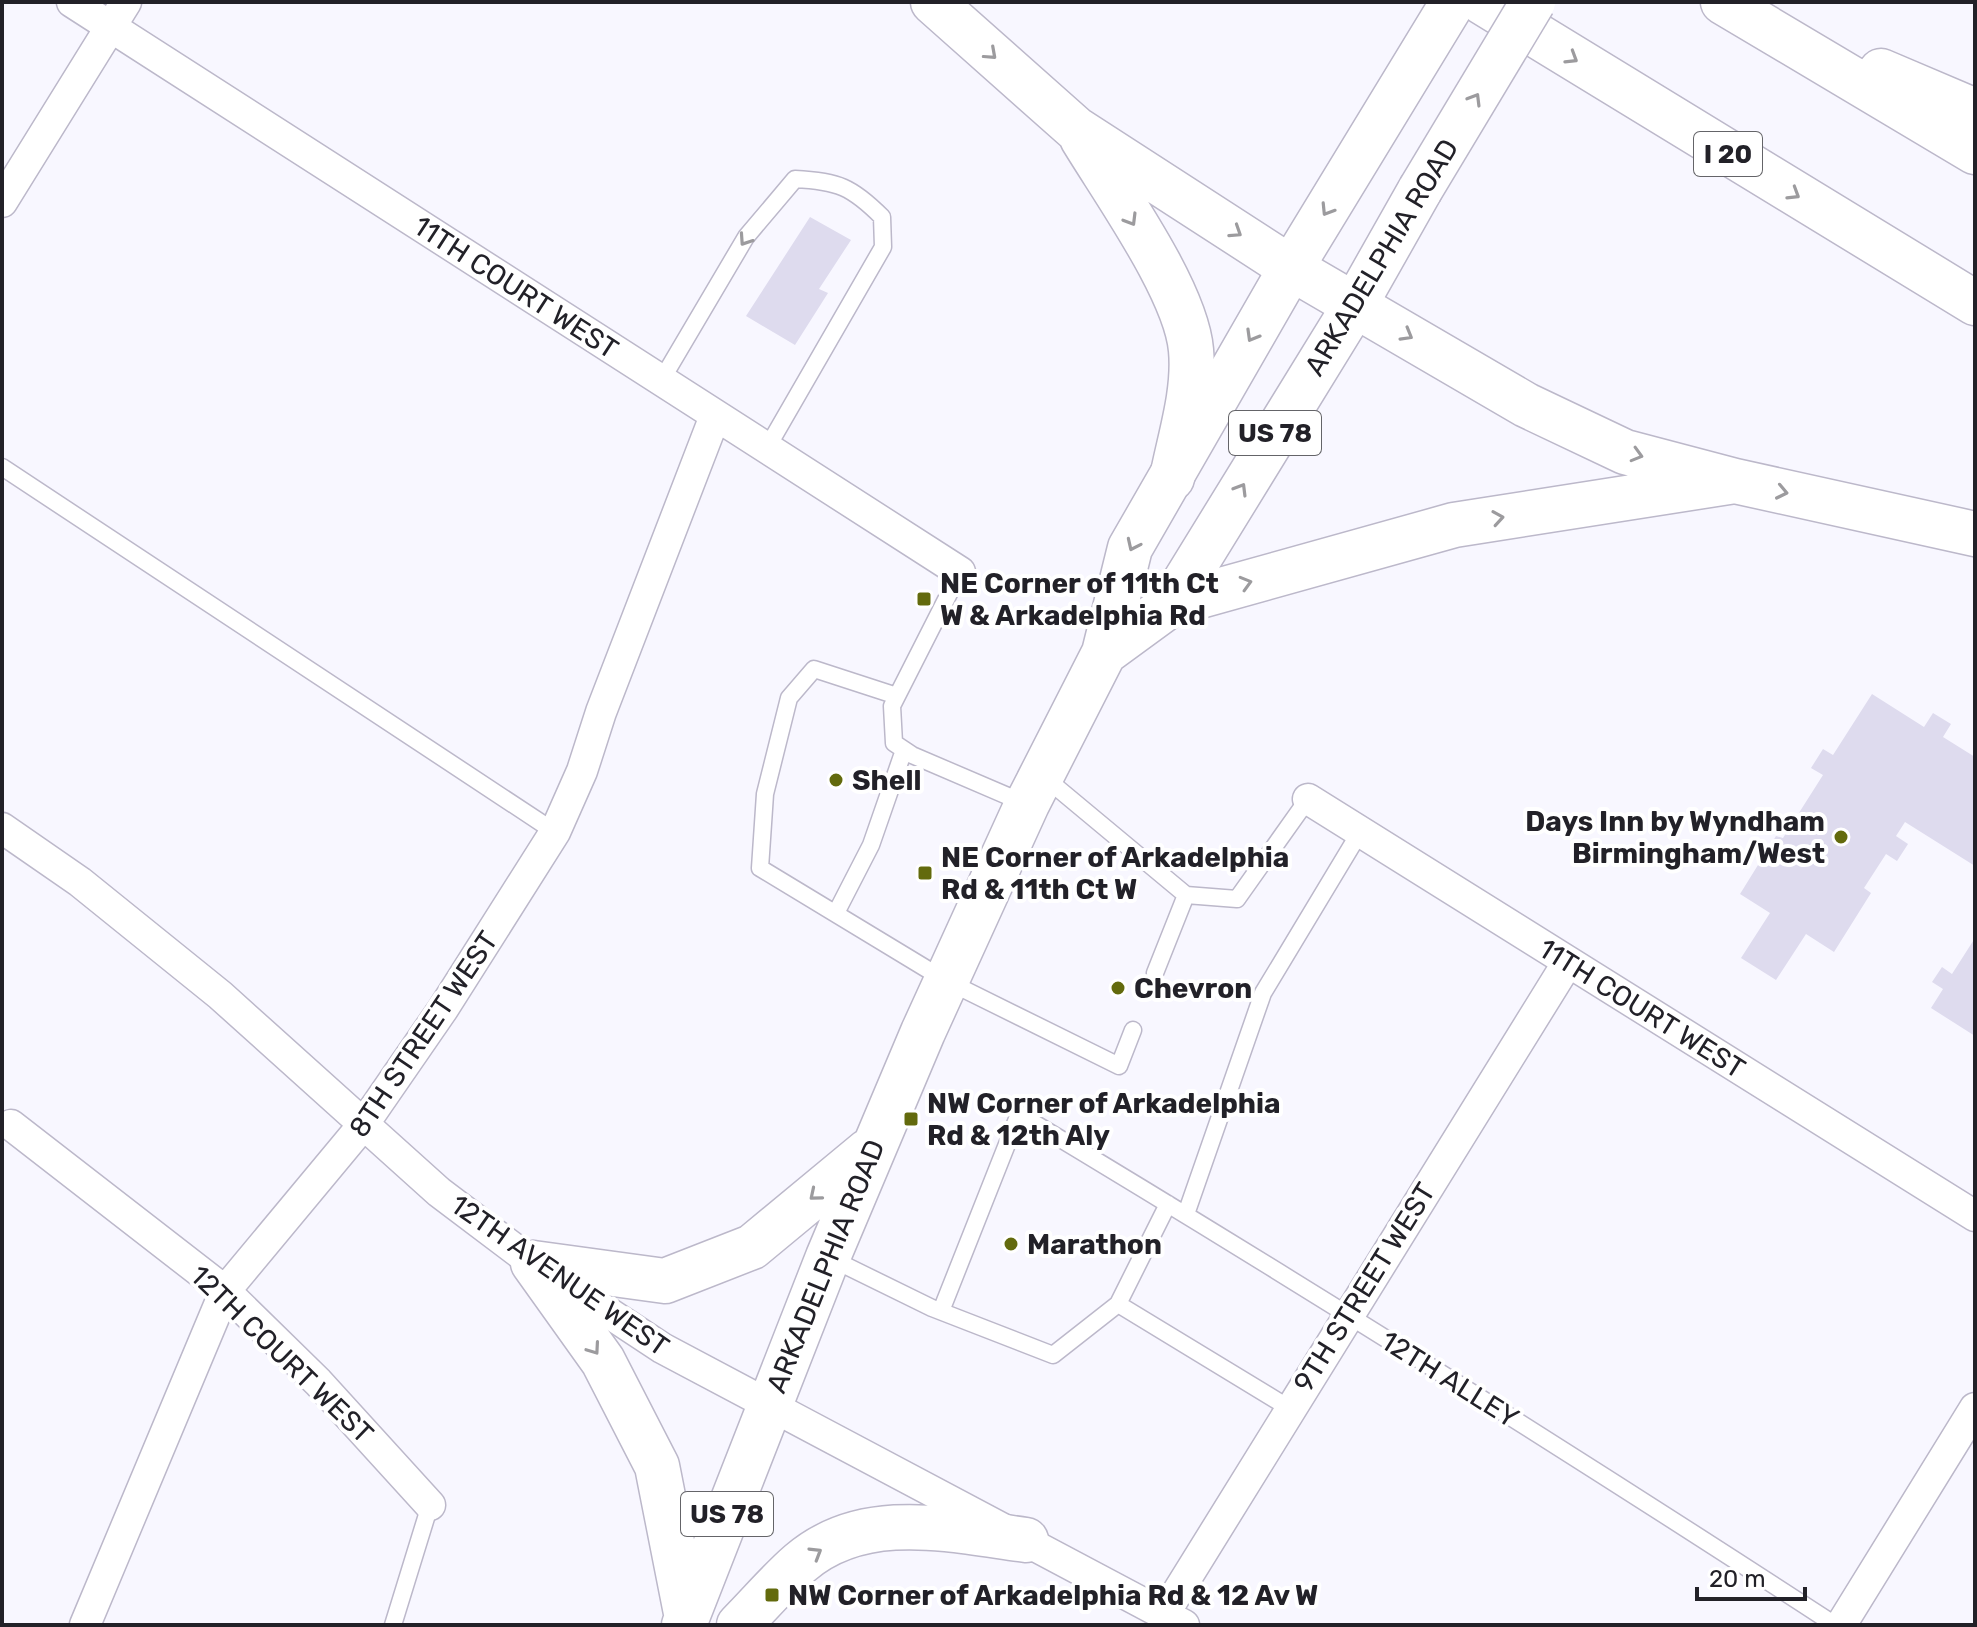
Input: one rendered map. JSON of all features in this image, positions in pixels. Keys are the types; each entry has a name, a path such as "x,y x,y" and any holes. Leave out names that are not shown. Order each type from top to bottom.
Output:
{"main road":[{"path":"933,2 1076,129 1291,268 1526,405 1611,445 1735,481 1975,534"},
{"name":"ARKADELPHIA ROAD","path":"686,1622 769,1403 945,980 1104,653 1130,548 1291,268 1453,2"},
{"name":"I 20","path":"1482,2 1975,303"},
{"name":"ARKADELPHIA ROAD","path":"1104,653 1171,604 1355,305 1533,2"},
{"path":"1723,2 1975,152"},
{"path":"1768,30 1902,79 1975,111"},
{"path":"1076,129 1170,283 1191,349 1187,404 1172,478"},
{"path":"1171,604 1454,525 1735,481"},
{"path":"533,1263 665,1281 752,1247 875,1145"},
{"path":"533,1263 603,1361 657,1466 686,1622"},
{"path":"739,1625 802,1561 848,1534 919,1525 1026,1540"}],"street":[{"name":"11TH COURT WEST","path":"72,2 119,14 661,381 960,572"},
{"path":"2,202 119,14"},
{"name":"8TH STREET WEST","path":"85,1625 225,1291 363,1125 443,1009 555,832 582,771 601,712 715,416"},
{"name":"11TH COURT WEST","path":"1308,799 1975,1216"},
{"name":"12TH AVENUE WEST","path":"2,828 80,882 220,995 439,1192 533,1263 662,1348 1174,1620"},
{"name":"9TH STREET WEST","path":"1174,1620 1289,1408 1568,962"},
{"name":"12TH COURT WEST","path":"11,1125 225,1291 318,1382 430,1505"},
{"path":"1838,1625 1975,1408"}],"lane":[{"path":"661,381 746,237 795,179 824,180 855,190 882,217 883,247 767,448"},
{"path":"2,467 555,832"},
{"path":"960,572 892,706 894,743 904,750 1035,790 1186,895 1237,899 1308,799"},
{"path":"897,696 814,669 789,698 765,794 760,868 945,980 1119,1066 1133,1030"},
{"path":"836,913 871,845 904,750"},
{"path":"1186,1214 1263,993 1360,832"},
{"path":"1155,973 1186,895"},
{"name":"12TH ALLEY","path":"941,1311 1019,1114 1583,1461 1838,1625"},
{"path":"828,1257 941,1311 1053,1355 1118,1304 1168,1204"},
{"path":"1118,1304 1289,1408"},
{"path":"393,1625 430,1505"}],"building":[{"path":"810,217 851,240 819,289 828,293 795,345 746,316"},
{"name":"Days Inn by Wyndham Birmingham/West","path":"1872,694 1924,727 1933,713 1951,724 1943,737 1975,757 1975,866 1905,822 1896,836 1908,844 1897,861 1886,854 1864,888 1871,893 1834,952 1806,934 1776,980 1741,958 1770,913 1740,894 1776,836 1783,838 1823,775 1811,768 1823,749 1833,755"},
{"path":"1975,938 1975,1036 1931,1008 1943,989 1932,982 1942,967 1952,974"}],"place":[{"name":"NE Corner of 11th Ct W & Arkadelphia Rd","path":"924,599"},
{"name":"Shell","path":"836,780"},
{"name":"Days Inn by Wyndham Birmingham/West","path":"1841,837"},
{"name":"NE Corner of Arkadelphia Rd & 11th Ct W","path":"925,873"},
{"name":"Chevron","path":"1118,988"},
{"name":"NW Corner of Arkadelphia Rd & 12th Aly","path":"911,1119"},
{"name":"Marathon","path":"1011,1244"},
{"name":"NW Corner of Arkadelphia Rd & 12 Av W","path":"772,1595"}]}
